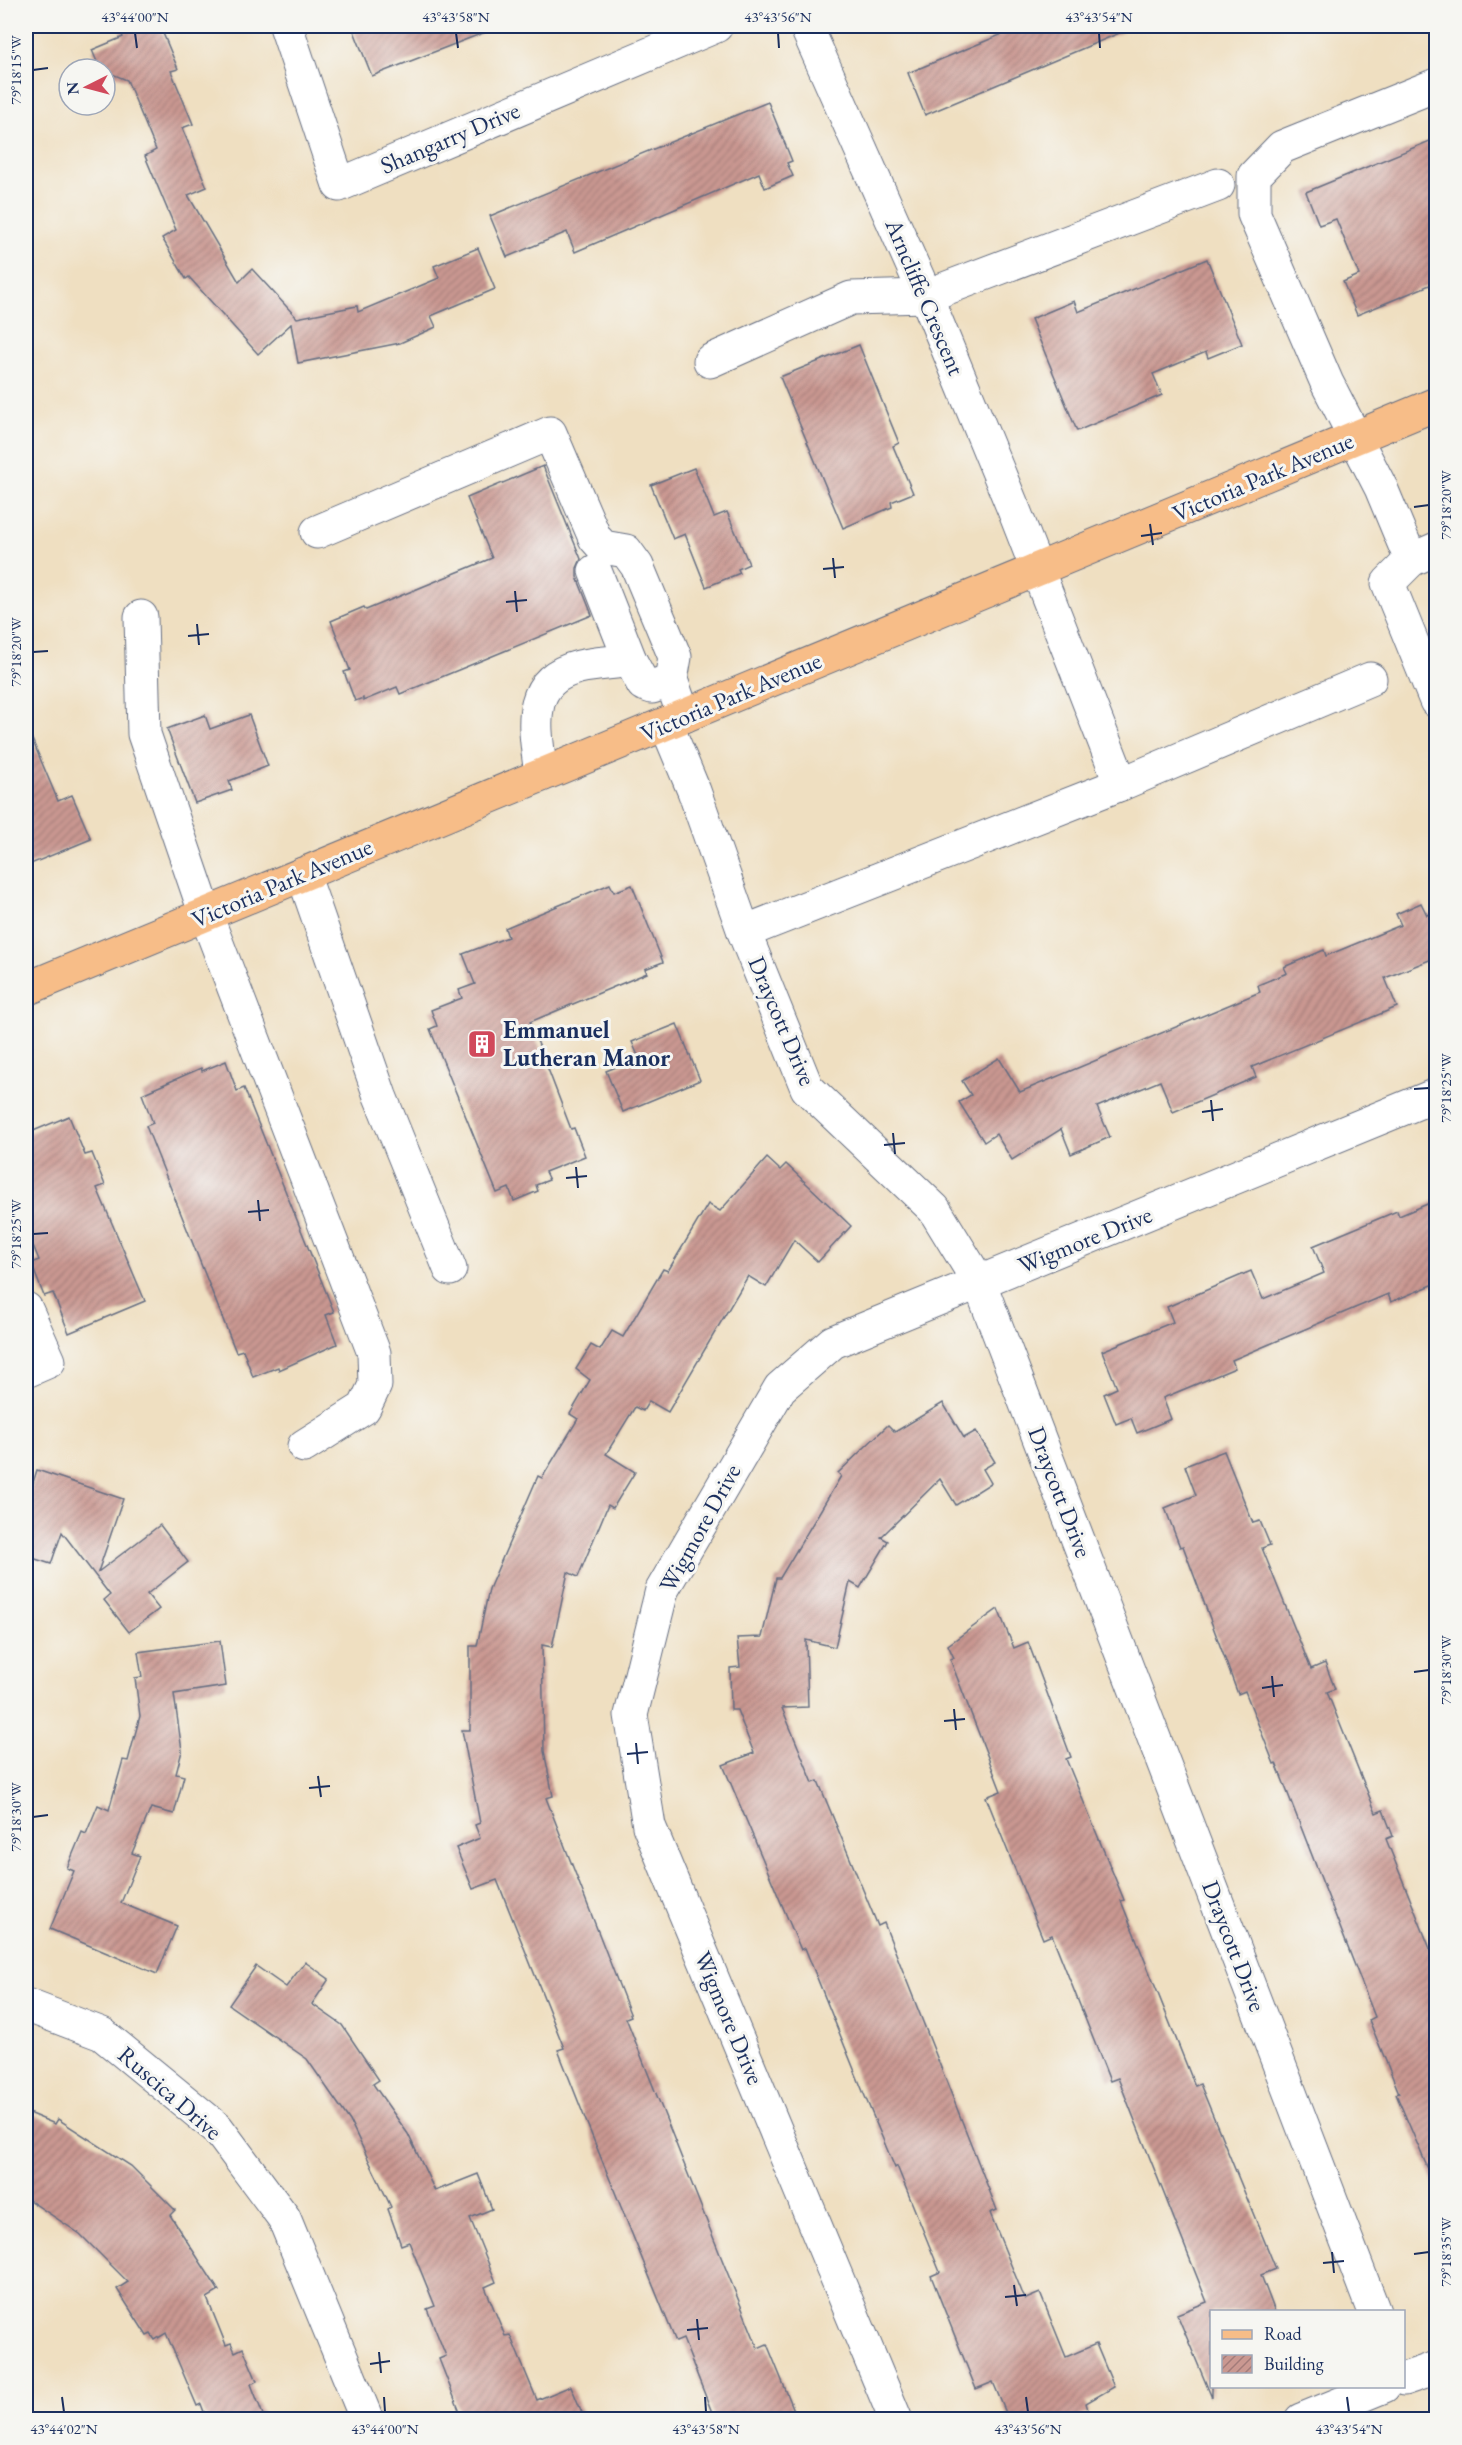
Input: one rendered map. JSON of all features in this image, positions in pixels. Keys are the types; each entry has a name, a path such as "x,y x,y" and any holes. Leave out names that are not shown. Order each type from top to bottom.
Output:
{"main road":[{"name":"Victoria Park Avenue","path":"26,989 1437,404"}],"street":[{"name":"Shangarry Drive","path":"286,26 339,185 716,26"},
{"name":"Arncliffe Crescent","path":"806,26 926,296 1014,510 1121,784"},
{"path":"1437,86 1282,147 1254,176 1254,214 1327,383 1381,488 1424,555 1388,583 1437,701"},
{"path":"710,362 851,298 926,296 1218,185"},
{"path":"317,531 550,433 596,538 603,547 626,551 637,566 675,657 671,680 646,687 630,660 595,571"},
{"path":"141,617 144,734 206,915 374,1353 375,1385 364,1408 304,1446"},
{"path":"541,775 536,718 537,700 546,684 560,674 579,667 630,660"},
{"path":"744,932 1121,784 1370,679"},
{"name":"Draycott Drive","path":"671,680 675,720 694,791 744,932 807,1088 934,1209 980,1284 1373,2310"},
{"path":"303,874 380,1096 450,1269"},
{"name":"Wigmore Drive","path":"896,2420 649,1826 631,1715 662,1590 780,1388 833,1342 980,1284 1437,1095"},
{"path":"26,1309 49,1361 26,1371"},
{"name":"Ruscica Drive","path":"26,2005 102,2034 217,2128 284,2218 367,2420"},
{"path":"1301,2420 1379,2388"}],"building":[{"path":"118,26 160,26 178,69 171,71 193,124 182,128 207,187 188,195 239,282 252,269 297,318 357,306 358,312 439,278 434,266 478,248 495,289 431,316 436,327 400,343 298,363 291,324 258,354 189,277 186,279 162,238 176,230 145,156 156,150 127,80 117,76 117,57 95,57 92,50 123,37"},
{"path":"352,26 501,26 372,76"},
{"path":"1022,26 1136,26 925,115 908,73"},
{"path":"768,102 792,161 787,163 793,176 765,188 759,173 575,252 567,232 507,257 490,216"},
{"path":"1437,138 1437,282 1357,315 1343,282 1359,275 1336,219 1319,225 1306,192"},
{"path":"1207,259 1242,344 1208,358 1206,352 1153,374 1162,395 1077,431 1031,319 1074,301 1078,312"},
{"path":"859,345 899,443 893,446 913,493 891,502 892,507 843,528 780,377"},
{"path":"543,466 581,559 577,568 577,577 592,615 400,694 397,687 363,701 363,698 355,701 344,672 350,670 331,621 364,607 366,610 492,558 467,498"},
{"path":"694,468 714,517 727,512 749,564 738,569 740,573 706,587 685,534 673,539 651,485"},
{"path":"205,715 210,729 249,715 268,766 229,781 232,790 195,803 167,729"},
{"path":"26,725 58,801 72,795 91,839 26,866"},
{"name":"Emmanuel Lutheran Manor","path":"610,884 614,892 632,885 663,962 645,969 647,973 530,1022 571,1129 574,1128 585,1156 545,1172 549,1180 536,1185 538,1191 514,1201 509,1188 497,1193 430,1029 437,1026 431,1010 462,998 459,990 475,984 463,954 508,937 505,928"},
{"path":"1421,903 1427,915 1437,911 1437,957 1385,978 1397,1007 1252,1067 1256,1077 1173,1112 1160,1081 1097,1107 1110,1137 1071,1154 1061,1129 1012,1160 996,1134 984,1142 959,1102 971,1095 962,1081 999,1058 1020,1092 1260,992 1258,985 1287,973 1284,967 1324,950 1326,956 1401,925 1396,914"},
{"path":"677,1024 700,1080 623,1112 606,1071 639,1058 632,1042"},
{"path":"226,1061 237,1091 244,1088 334,1312 326,1315 337,1344 279,1370 278,1367 253,1377 243,1350 236,1352 146,1126 153,1123 142,1094 201,1068 202,1071"},
{"path":"69,1116 85,1155 92,1153 105,1185 97,1188 145,1301 69,1333 53,1293 44,1296 31,1263 39,1260 26,1228 26,1134"},
{"path":"767,1158 780,1170 786,1164 851,1226 818,1262 794,1240 766,1287 748,1276 668,1412 649,1401 643,1411 635,1407 606,1454 635,1472 613,1508 608,1505 578,1577 568,1572 552,1647 542,1645 544,1751 553,1796 546,1798 631,2016 626,2018 721,2257 758,2348 767,2344 798,2420 715,2420 683,2339 676,2342 586,2121 558,2050 564,2048 497,1880 473,1889 456,1848 480,1838 475,1825 480,1823 462,1730 470,1730 470,1646 477,1646 489,1589 538,1476 542,1478 578,1419 570,1414 590,1380 576,1369 591,1345 600,1350 612,1331 623,1337 663,1269 668,1271 708,1204 720,1211"},
{"path":"1437,1200 1437,1283 1391,1302 1388,1294 1232,1360 1235,1368 1163,1398 1171,1419 1137,1433 1131,1418 1116,1424 1104,1394 1117,1388 1102,1351 1173,1322 1167,1307 1251,1271 1263,1299 1324,1273 1313,1246 1397,1211 1399,1216"},
{"path":"943,1403 964,1438 976,1431 995,1462 983,1469 991,1483 956,1505 940,1479 881,1537 888,1541 860,1588 850,1582 835,1647 806,1640 808,1707 782,1708 813,1783 818,1781 878,1926 884,1923 997,2210 990,2213 1022,2292 1026,2299 1040,2293 1066,2357 1096,2344 1114,2387 1086,2403 1089,2413 1073,2420 1009,2420 993,2382 976,2389 931,2276 940,2272 805,1948 801,1950 723,1765 754,1753 737,1710 731,1710 730,1668 740,1667 737,1638 762,1637 776,1578 780,1578 841,1476 838,1473 888,1425 895,1432"},
{"path":"1224,1451 1253,1523 1260,1521 1270,1545 1262,1548 1311,1669 1325,1663 1335,1689 1327,1692 1376,1813 1383,1810 1393,1836 1386,1839 1437,1966 1437,2190 1396,2094 1399,2093 1369,2020 1375,2017 1276,1763 1274,1764 1245,1691 1238,1694 1183,1546 1180,1547 1165,1508 1196,1495 1185,1466"},
{"path":"37,1470 123,1499 98,1572 160,1525 188,1562 147,1594 159,1609 129,1632 104,1600 110,1595 62,1532 51,1564 26,1556 26,1504"},
{"path":"998,1609 1014,1648 1028,1642 1071,1757 1066,1759 1124,1900 1121,1901 1195,2086 1200,2084 1276,2269 1261,2275 1274,2310 1210,2310 1212,2398 1177,2314 1207,2302 1118,2078 1110,2081 1052,1935 1043,1939 986,1797 1001,1791 950,1659 954,1658 948,1645"},
{"path":"220,1641 226,1686 174,1694 182,1751 176,1774 184,1776 174,1814 151,1808 132,1853 140,1856 121,1903 177,1926 157,1974 50,1929 74,1871 67,1868 82,1832 86,1834 98,1805 109,1810 123,1760 128,1761 140,1716 135,1678 142,1677 138,1652"},
{"path":"305,1962 329,1979 312,2004 342,2025 379,2080 373,2084 408,2134 435,2191 478,2174 492,2209 470,2218 496,2282 485,2287 505,2336 510,2335 537,2400 571,2386 585,2420 463,2420 439,2359 446,2356 427,2309 435,2306 409,2242 401,2245 388,2209 391,2207 350,2121 307,2059 229,2005 256,1966 286,1987"},
{"path":"26,2112 55,2124 58,2119 131,2166 175,2210 170,2215 219,2291 207,2298 226,2345 231,2343 235,2352 243,2348 257,2381 251,2384 265,2420 207,2420 201,2404 197,2406 166,2333 155,2340 151,2334 147,2336 117,2289 128,2282 80,2234 26,2198"}],"place":[{"name":"Emmanuel Lutheran Manor","path":"482,1044"}]}
